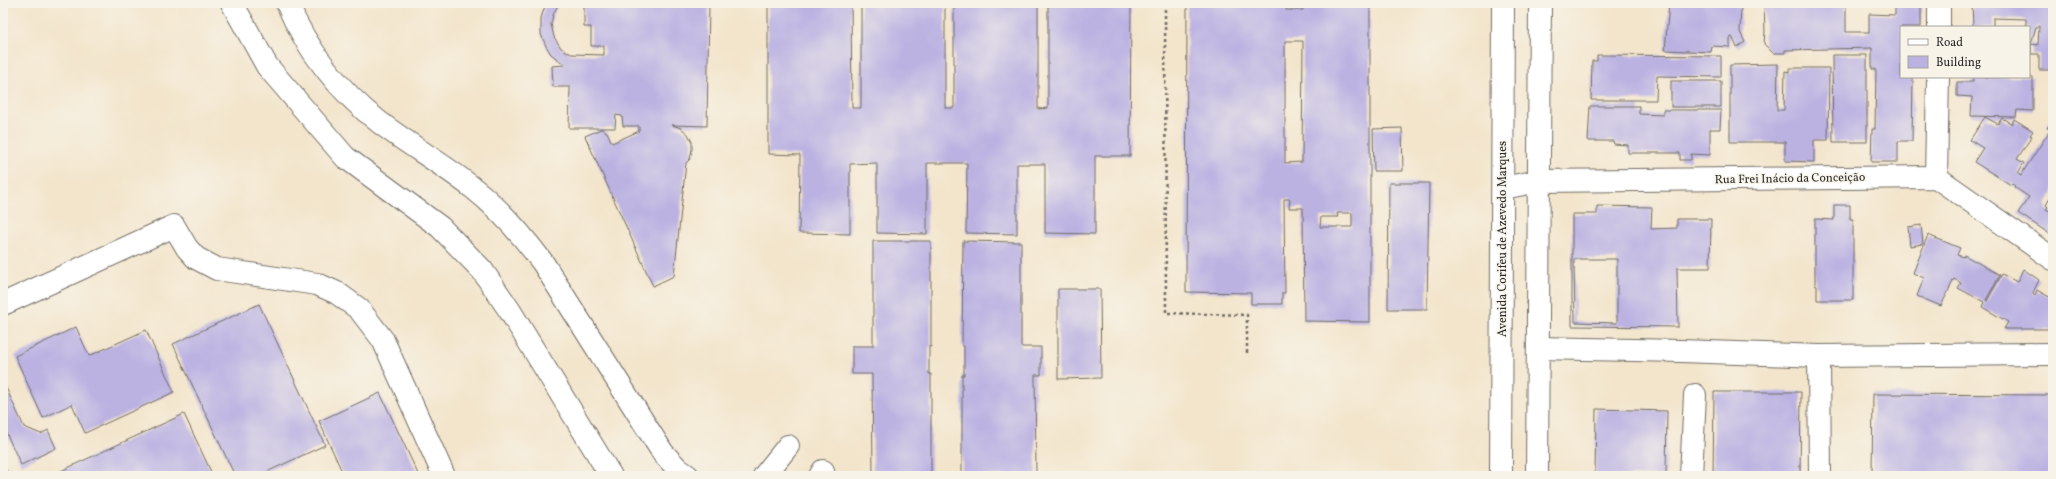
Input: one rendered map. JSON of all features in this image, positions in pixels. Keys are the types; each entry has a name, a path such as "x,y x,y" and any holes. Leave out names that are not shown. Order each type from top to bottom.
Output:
{"street":[{"path":"232,3 267,66 345,157 440,227 482,270 510,311 564,402 612,476"},
{"path":"287,3 307,42 328,71 351,98 378,121 474,188 499,211 522,236 544,263 663,454 678,469 688,476"},
{"name":"Avenida Corifeu de Azevedo Marques","path":"1501,476 1503,3"},
{"path":"1537,476 1540,3"},
{"path":"1939,3 1939,26"},
{"path":"1938,78 1936,177 2053,259"},
{"name":"Rua Frei Inácio da Conceição","path":"1503,188 1539,181 1936,177"},
{"path":"3,304 174,226 187,248 196,258 217,269 317,284 337,292 359,309 383,340 444,476"},
{"path":"1538,348 1819,356 2053,354"},
{"path":"1819,356 1820,476"},
{"path":"1691,476 1694,395"},
{"path":"764,476 788,446"}],"path":[{"path":"1165,3 1166,313 1247,315 1247,355"}],"building":[{"path":"546,3 559,3 553,15 551,24 554,37 561,48 571,54 604,55 604,46 591,46 591,27 584,27 584,3 709,3 707,126 672,125 681,128 688,134 692,142 692,149 690,159 686,163 674,276 653,286 585,136 601,129 607,132 612,143 639,131 639,126 623,126 622,116 616,115 615,128 569,128 570,87 553,87 552,66 565,65 551,54 541,34 541,18"},
{"path":"768,3 851,3 852,108 861,108 861,3 945,3 945,108 954,108 954,3 1038,3 1038,109 1048,108 1048,3 1131,3 1130,156 1095,156 1095,234 1045,233 1045,164 1017,164 1017,234 966,233 967,163 927,163 927,234 877,233 877,163 850,164 850,234 799,233 800,155 768,154"},
{"path":"1187,3 1286,3 1286,10 1303,10 1303,3 1370,3 1370,322 1304,321 1303,208 1289,208 1290,199 1284,199 1285,293 1282,293 1282,304 1251,304 1251,293 1186,292","holes":["1285,41 1303,41 1302,162 1285,163","1337,213 1352,213 1352,227 1320,227 1321,217 1338,217"]},
{"path":"1669,3 1846,3 1846,32 1869,32 1869,14 1895,15 1895,4 1914,3 1914,6 1921,7 1921,26 1900,26 1900,78 1913,78 1912,141 1898,141 1898,162 1871,162 1872,129 1875,129 1876,69 1872,69 1872,48 1785,50 1785,53 1773,53 1764,44 1764,5 1741,5 1740,32 1745,42 1737,47 1732,37 1730,38 1730,47 1712,46 1711,52 1665,50"},
{"path":"1972,3 2053,3 2053,70 2039,70 2039,54 2031,54 2031,44 2038,45 2039,26 2036,27 2030,47 2030,26 2026,26 2026,19 1993,18 1993,26 1973,26"},
{"path":"1597,55 1721,56 1721,77 1657,76 1656,100 1591,100 1592,61 1597,61"},
{"path":"1832,55 1867,55 1867,142 1833,142"},
{"path":"1778,64 1777,110 1784,110 1785,71 1789,72 1789,68 1829,68 1828,140 1814,140 1814,162 1785,161 1785,142 1730,142 1730,65"},
{"path":"2033,77 2033,111 2017,110 2016,117 1971,116 1972,97 1957,96 1957,82 1973,82 1973,78"},
{"path":"1671,81 1721,81 1721,107 1671,107"},
{"path":"1590,106 1639,106 1639,114 1663,115 1663,110 1721,110 1720,129 1710,129 1710,155 1691,154 1691,160 1680,160 1680,153 1628,153 1628,145 1614,144 1613,141 1588,141"},
{"path":"1985,117 1998,124 2002,118 2012,124 2014,119 2033,131 2030,135 2032,136 2017,159 2024,163 2018,173 2021,175 2049,132 2053,135 2053,193 2046,205 2048,207 2046,209 2053,213 2053,225 2050,230 2053,232 2053,236 2018,213 2029,197 2012,184 2011,185 1974,162 1983,148 1970,140"},
{"path":"2053,119 2053,128 2047,128"},
{"path":"1402,128 1403,171 1374,171 1373,129"},
{"path":"1389,183 1429,183 1427,309 1388,309"},
{"path":"1834,205 1850,205 1850,219 1853,219 1853,300 1817,300 1817,286 1815,285 1815,219 1834,220"},
{"path":"1597,206 1652,207 1651,229 1677,228 1677,219 1711,219 1710,268 1677,268 1678,327 1572,326 1572,214 1597,214","holes":["1574,259 1617,259 1617,323 1575,322"]},
{"path":"1921,225 1923,244 1910,246 1908,227"},
{"path":"1928,235 1960,248 1957,255 1964,257 1964,255 2000,275 1986,300 1987,301 2002,274 2017,282 2023,269 2039,280 2033,293 2035,295 2037,290 2053,299 2053,329 2004,329 2008,322 1982,307 1984,302 1958,288 1961,283 1954,279 1941,306 1917,296 1924,278 1913,273"},
{"path":"873,241 931,241 931,347 929,346 929,374 931,374 931,476 873,475 872,374 852,374 852,346 873,346"},
{"path":"963,241 1021,242 1021,347 1041,347 1041,375 1035,375 1036,476 962,475 962,375 964,375 964,346 962,346"},
{"path":"1058,289 1100,289 1101,378 1058,379"},
{"path":"259,304 325,445 258,476 235,476 173,344"},
{"path":"76,327 89,356 146,330 174,392 85,433 72,404 43,418 15,356"},
{"path":"3,381 24,427 41,434 48,430 56,448 21,465 3,426"},
{"path":"1714,392 1801,392 1800,476 1713,476"},
{"path":"380,393 419,476 344,476 319,421"},
{"path":"1873,394 2053,395 2053,476 1872,476"},
{"path":"1596,409 1667,411 1666,476 1595,476"},
{"path":"184,414 213,476 50,476"},
{"path":"3,463 9,476 3,476"}]}
